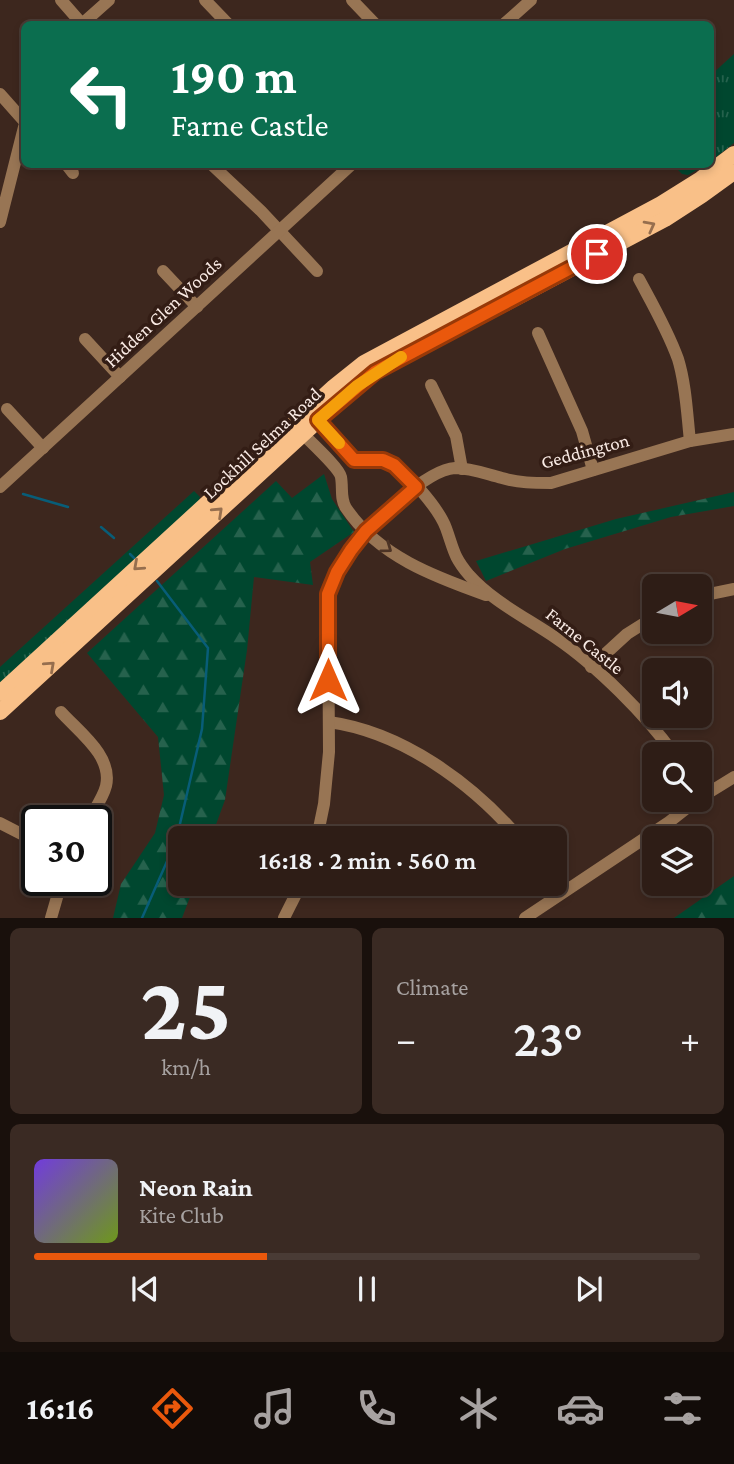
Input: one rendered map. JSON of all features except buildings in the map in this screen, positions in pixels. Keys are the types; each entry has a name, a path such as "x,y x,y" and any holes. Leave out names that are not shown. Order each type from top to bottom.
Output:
{"main road":[{"name":"Lockhill Selma Road","path":"687,196 734,154"},
{"name":"Lockhill Selma Road","path":"0,712 26,678 298,429 364,363 437,331 734,172"},
{"name":"Lockhill Selma Road","path":"0,693 26,678"}],"street":[{"path":"61,0 79,21"},
{"path":"85,21 109,0"},
{"path":"205,0 225,21"},
{"path":"352,0 372,21"},
{"path":"507,21 531,0"},
{"path":"0,94 21,118"},
{"path":"0,222 21,139"},
{"path":"216,168 317,271"},
{"name":"Hidden Glen Woods","path":"0,487 348,168"},
{"path":"163,271 197,307"},
{"path":"639,279 661,320 678,361 690,441"},
{"path":"538,333 578,420 593,470"},
{"path":"85,339 120,377"},
{"path":"431,386 456,436 462,469"},
{"path":"7,410 43,448"},
{"path":"298,429 340,474 352,466 354,460 313,415"},
{"name":"Geddington","path":"319,826 327,785 328,594 337,572 366,531 416,487 444,469 462,469 528,484 551,483 690,441 734,434"},
{"path":"321,454 336,440"},
{"name":"Farne Castle","path":"354,460 383,460 394,465 436,510 446,527 456,560 472,578 493,597 559,639 631,703 665,742"},
{"name":"Farne Castle","path":"340,474 344,505 382,546 416,568 493,597"},
{"path":"712,594 734,589"},
{"path":"591,667 627,634 642,625"},
{"path":"61,712 101,756 106,769 106,788 97,805"},
{"path":"329,722 352,725 377,734 425,758 483,802 507,826"},
{"path":"712,790 734,777"},
{"path":"567,890 681,812"},
{"path":"0,823 21,834"},
{"path":"51,918 57,896"},
{"path":"284,918 295,896"},
{"path":"525,918 558,896"}],"green space":[{"path":"734,54 734,143 714,159 714,72"},
{"path":"676,168 701,168 688,175 682,174"},
{"path":"324,474 332,499 354,532 310,562 313,585 254,577 247,650 225,800 215,826 168,826 168,896 190,896 182,918 113,918 121,884 155,833 164,795 158,737 87,653 276,481 292,498"},
{"path":"194,491 200,497 198,502 0,683 0,667"},
{"path":"734,492 734,506 671,517 565,549 486,581 476,561 616,519"},
{"path":"734,876 734,918 674,918 705,896 712,896 712,891"}],"waterway":[{"path":"23,494 68,507"},
{"path":"101,527 114,538"},
{"path":"130,554 134,558"},
{"path":"142,918 176,841 202,729 208,648 157,581"}],"slow traffic":[{"path":"339,443 318,420 375,372 401,357"}],"route":[{"path":"328,680 328,594 337,572 366,531 416,487 394,465 383,460 354,460 318,420 375,372 597,254"}]}
